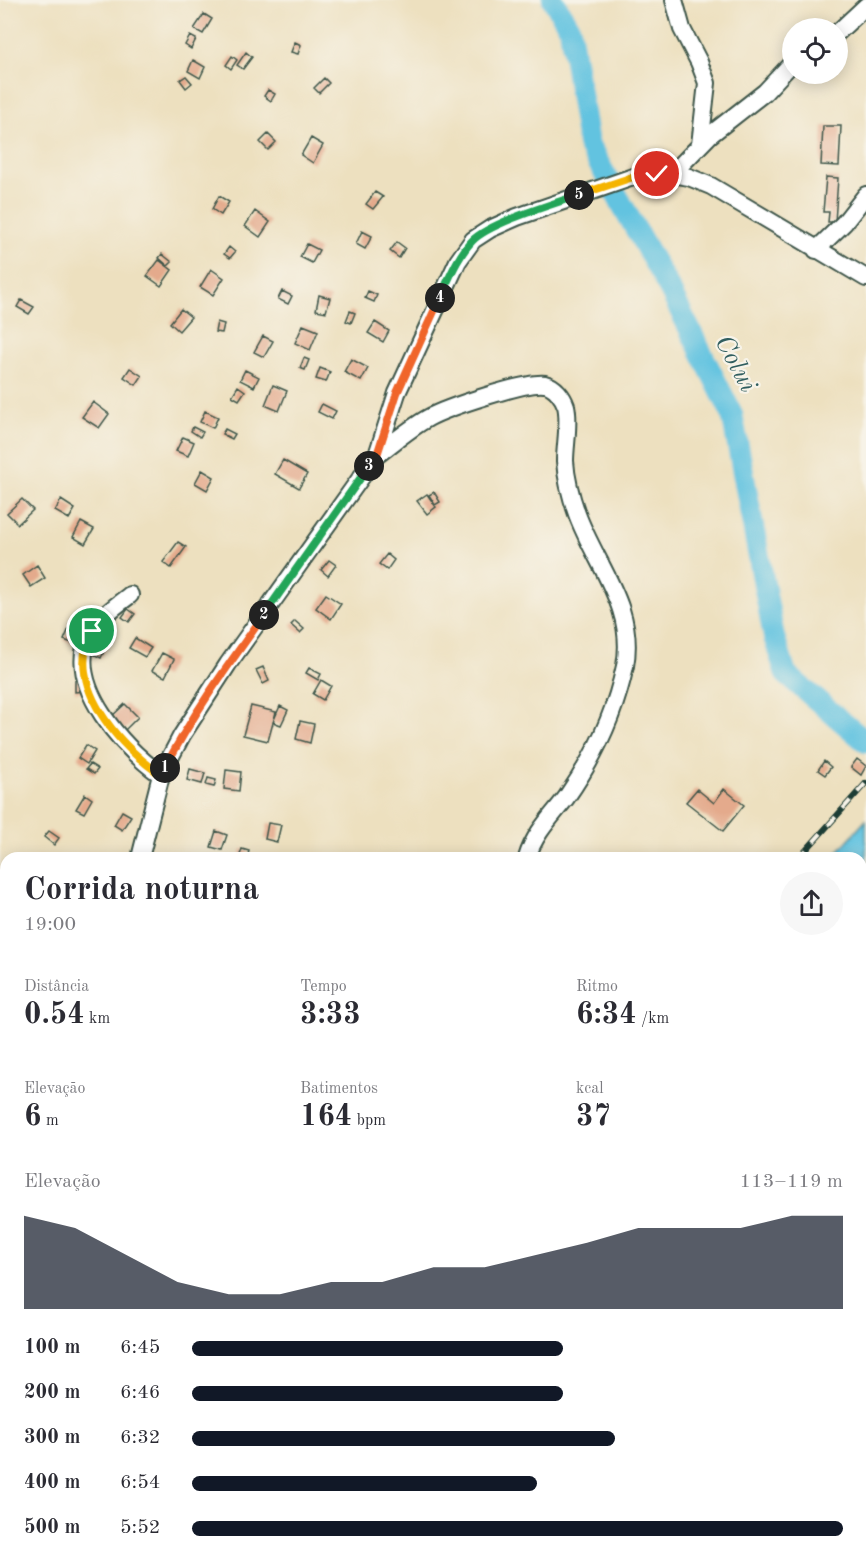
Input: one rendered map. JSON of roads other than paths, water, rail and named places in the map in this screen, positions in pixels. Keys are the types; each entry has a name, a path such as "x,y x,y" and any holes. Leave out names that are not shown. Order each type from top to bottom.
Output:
{"street":[{"path":"674,0 682,29 707,83 700,146"},
{"path":"848,23 866,6"},
{"path":"672,174 710,135 765,92 782,74"},
{"path":"142,852 161,775 182,735 228,664 377,455 397,393 458,261 473,240 490,229 554,203 633,177 672,174 689,177 711,186 866,278"},
{"path":"816,250 844,223 866,195"},
{"path":"377,455 428,418 504,392 546,384 559,393 566,407 565,462 568,482 578,515 623,613 628,635 625,665 618,694 606,727 588,764 541,829 529,852"},
{"path":"130,596 113,607 92,631 85,652 86,676 105,721 138,756 161,775"}],"water":[{"path":"866,820 866,852 837,852"}],"waterway":[{"name":"Colui","path":"553,0 570,29 588,144 671,292 732,414 774,637 786,674 866,742"}],"railway":[{"path":"804,852 866,783"}]}
